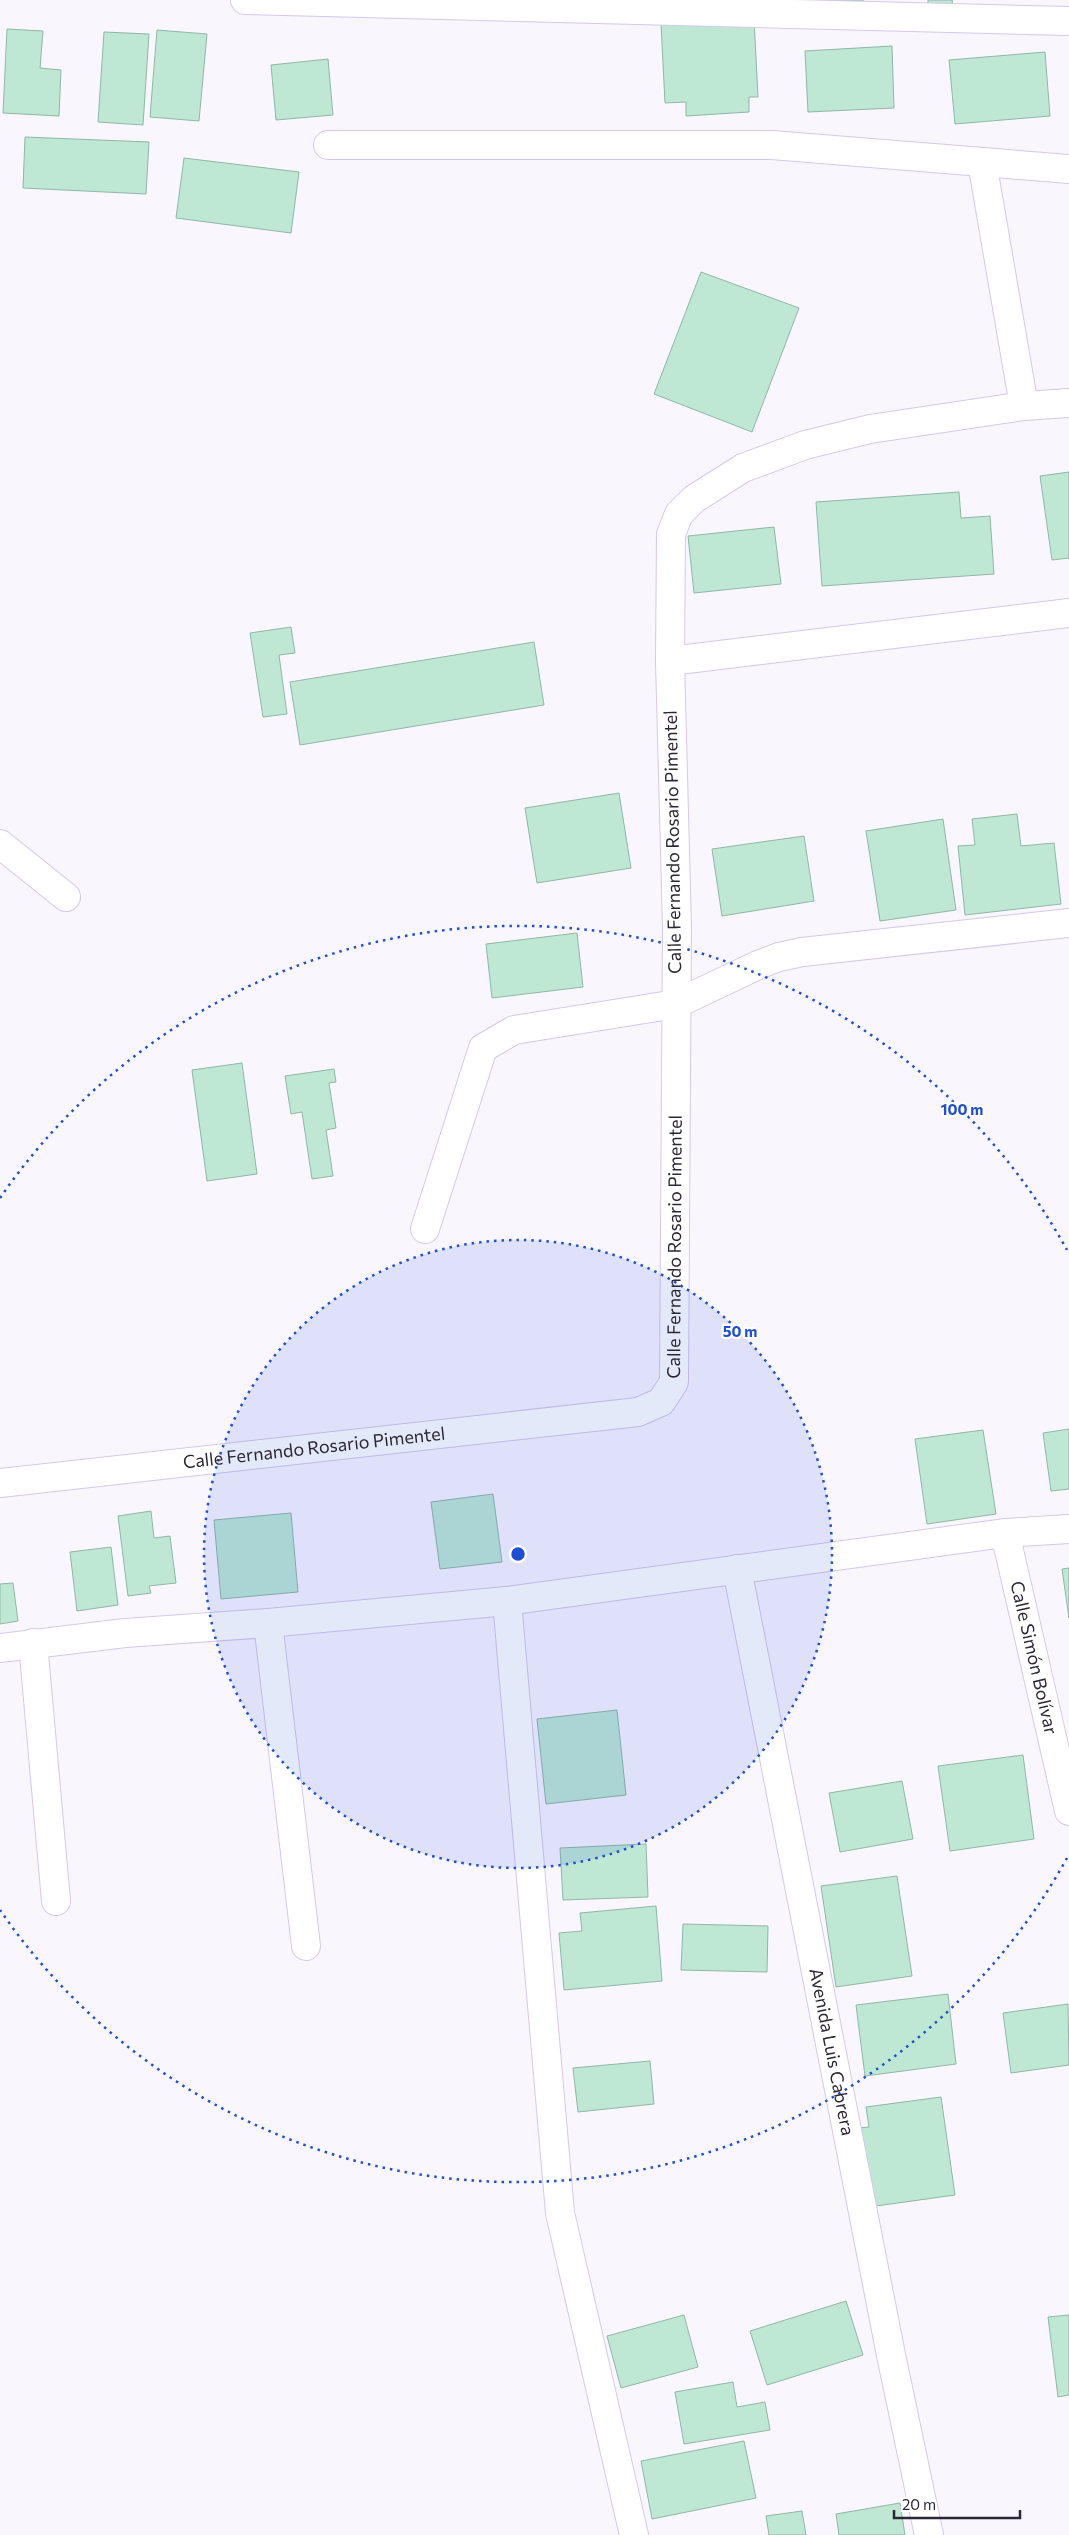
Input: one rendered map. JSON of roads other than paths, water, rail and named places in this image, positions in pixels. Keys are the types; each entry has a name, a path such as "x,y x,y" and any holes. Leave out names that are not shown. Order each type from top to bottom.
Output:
{"street":[{"path":"244,0 1069,21"},
{"path":"328,145 772,145 1069,169"},
{"path":"982,162 1024,406"},
{"name":"Calle Fernando Rosario Pimentel","path":"0,1483 638,1412 661,1402 674,1382 677,927 670,661 671,534 679,514 694,499 744,468 805,445 870,428 1024,406 1069,403"},
{"path":"670,661 1069,613"},
{"path":"0,844 66,897"},
{"path":"425,1229 483,1048 514,1030 676,1004 758,965 779,957 802,952 1069,923"},
{"path":"0,1648 125,1633 268,1623 507,1601 1005,1533 1069,1529"},
{"name":"Calle Simón Bolívar","path":"1005,1533 1069,1811"},
{"name":"Avenida Luis Cabrera","path":"737,1569 889,2345 929,2535"},
{"path":"507,1601 560,2213 634,2535"},
{"path":"268,1623 306,1946"},
{"path":"33,1643 56,1901"}]}
